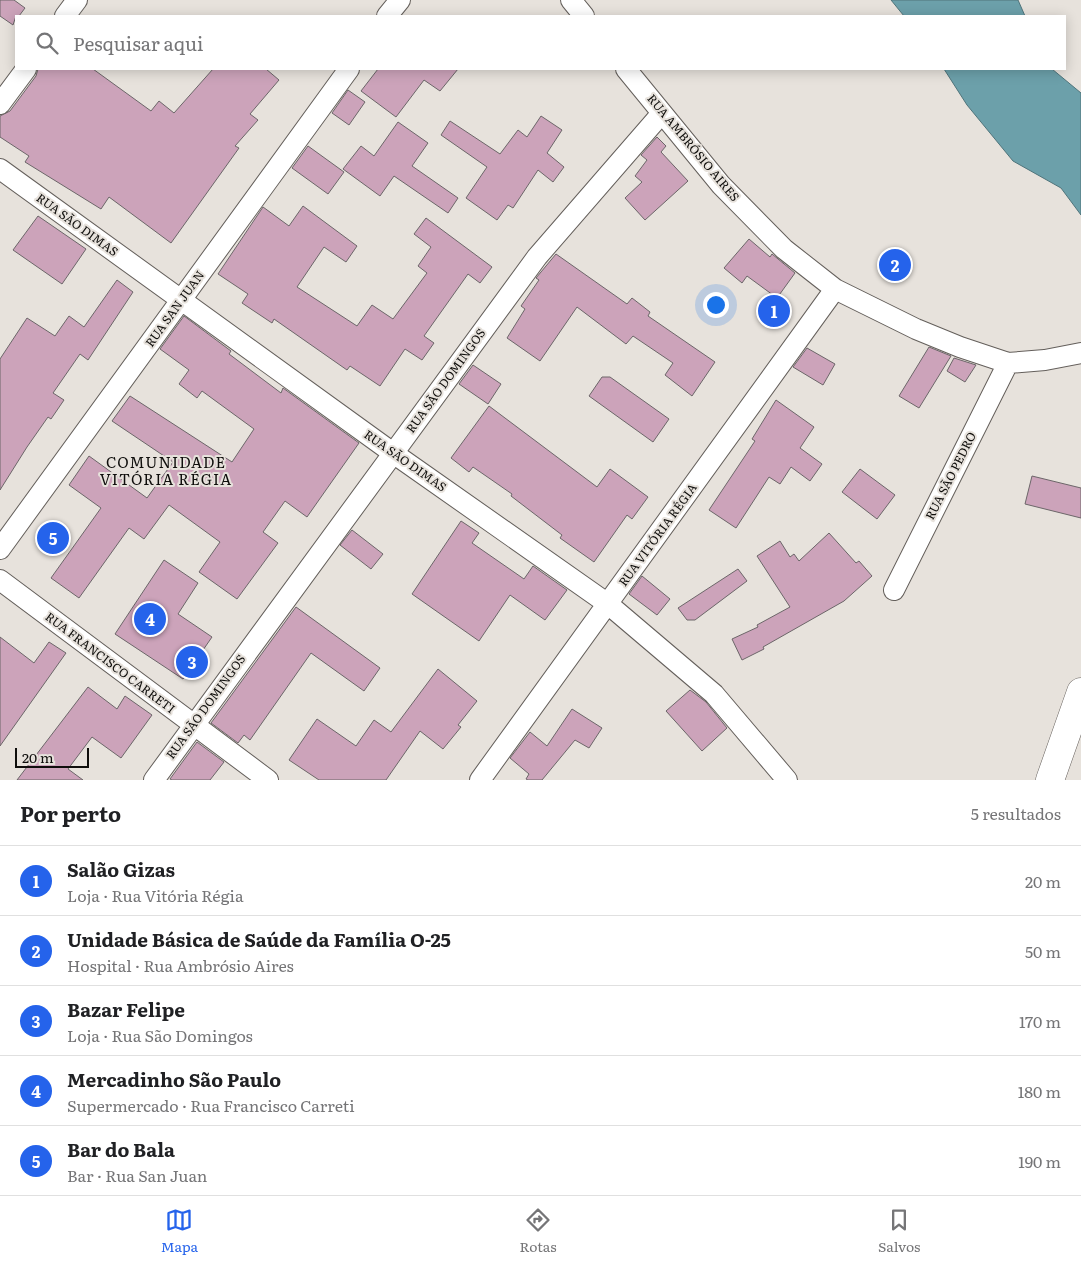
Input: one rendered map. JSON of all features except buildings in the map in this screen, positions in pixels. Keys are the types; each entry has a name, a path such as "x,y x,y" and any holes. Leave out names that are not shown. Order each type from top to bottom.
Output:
{"main road":[{"path":"1050,780 1081,692"}],"street":[{"path":"66,15 77,0"},
{"path":"388,15 400,0"},
{"path":"571,0 583,15"},
{"path":"0,104 25,70"},
{"name":"RUA SAN JUAN","path":"0,549 348,70"},
{"name":"RUA AMBRÓSIO AIRES","path":"627,70 721,185 784,249 835,289 916,329 960,348 1008,363 1045,360 1081,353"},
{"name":"RUA SÃO DOMINGOS","path":"154,780 537,257 662,113"},
{"name":"RUA SÃO DIMAS","path":"0,169 393,453 608,604 714,694 787,780"},
{"name":"RUA VITÓRIA RÉGIA","path":"480,780 835,289"},
{"name":"RUA SÃO PEDRO","path":"894,590 1008,363"},
{"name":"RUA FRANCISCO CARRETI","path":"0,580 268,780"}],"water":[{"path":"891,0 1018,0 1025,15 903,15"},
{"path":"945,70 1053,70 1081,93 1081,215 1061,188 1013,161 967,105"}],"place":[{"name":"Unidade Básica de Saúde da Família O-25","path":"895,265"},
{"name":"Salão Gizas","path":"774,311"},
{"name":"Bar do Bala","path":"53,538"},
{"name":"Mercadinho São Paulo","path":"150,619"},
{"name":"Bazar Felipe","path":"192,662"}],"district":[{"name":"COMUNIDADE VITÓRIA RÉGIA","path":"166,472"}]}
